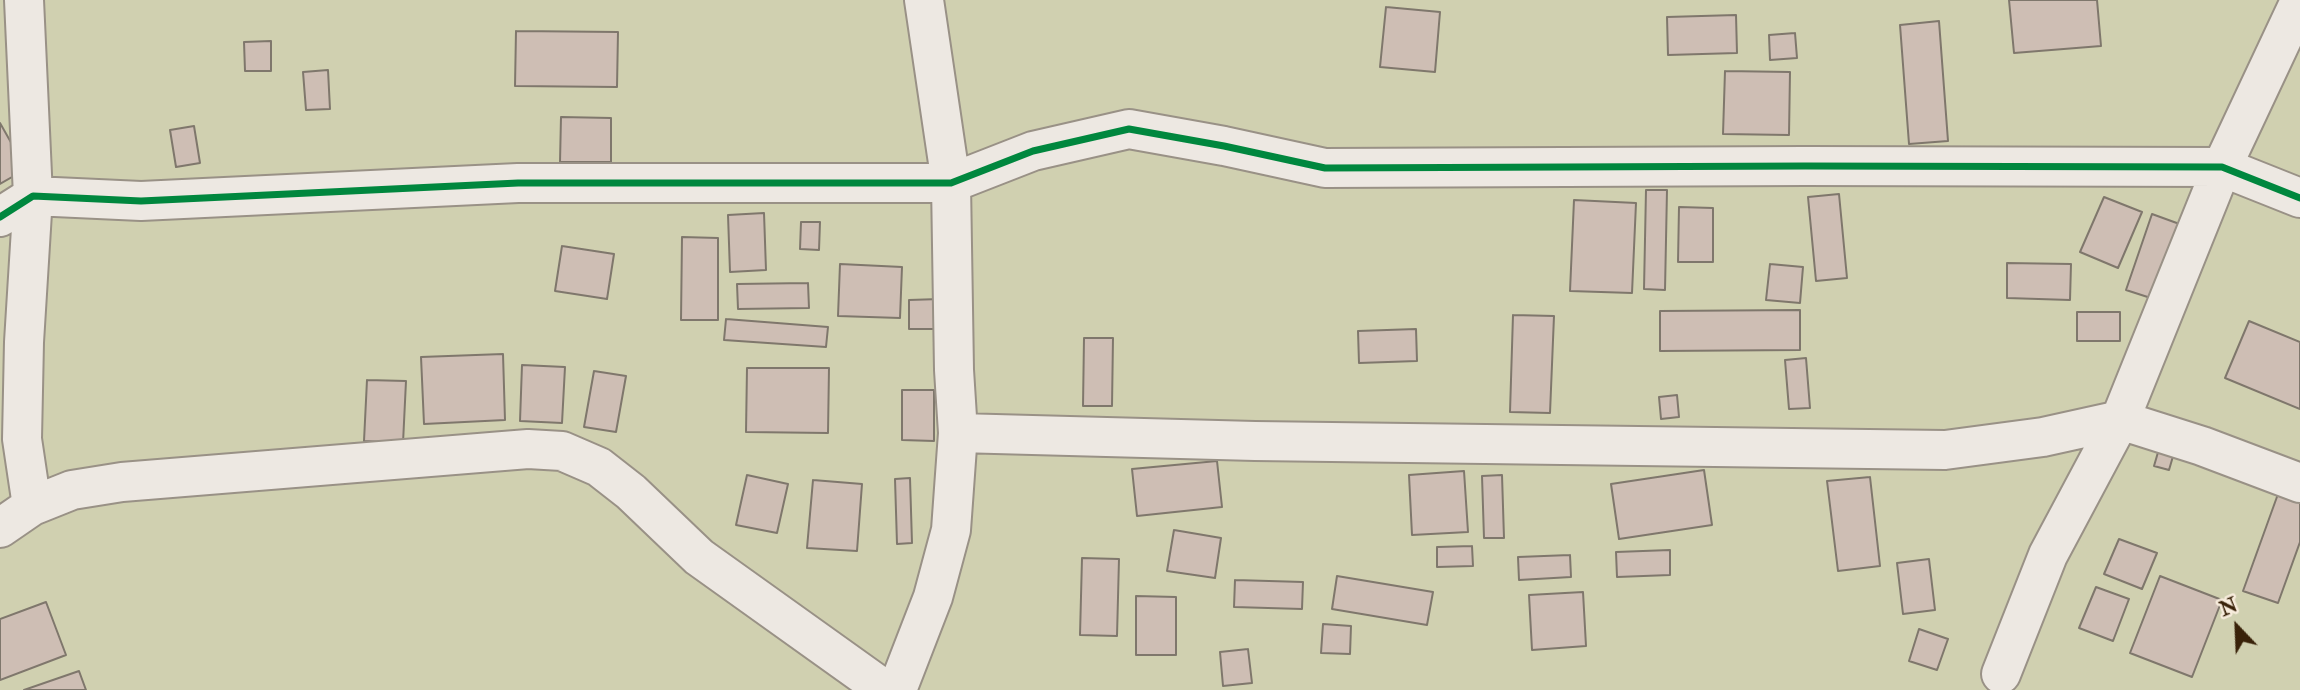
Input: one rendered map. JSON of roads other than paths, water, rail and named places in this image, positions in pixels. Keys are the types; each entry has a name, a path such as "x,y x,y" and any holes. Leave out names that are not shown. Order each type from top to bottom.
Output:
{"street":[{"path":"24,0 33,196 24,342 22,439 32,506"},
{"path":"897,690 933,597 951,530 958,433 954,370 951,183 924,0"},
{"path":"2001,674 2048,555 2120,420 2222,167 2300,1"},
{"path":"0,217 33,196 141,201 518,183 951,183 1033,151 1129,129 1325,168 2222,167 2300,198"},
{"path":"958,433 1283,441 1945,450 2043,438 2120,420 2202,446 2300,483"},
{"path":"0,528 32,506 72,490 122,482 528,449 562,451 599,467 631,492 699,556 885,690"}]}
